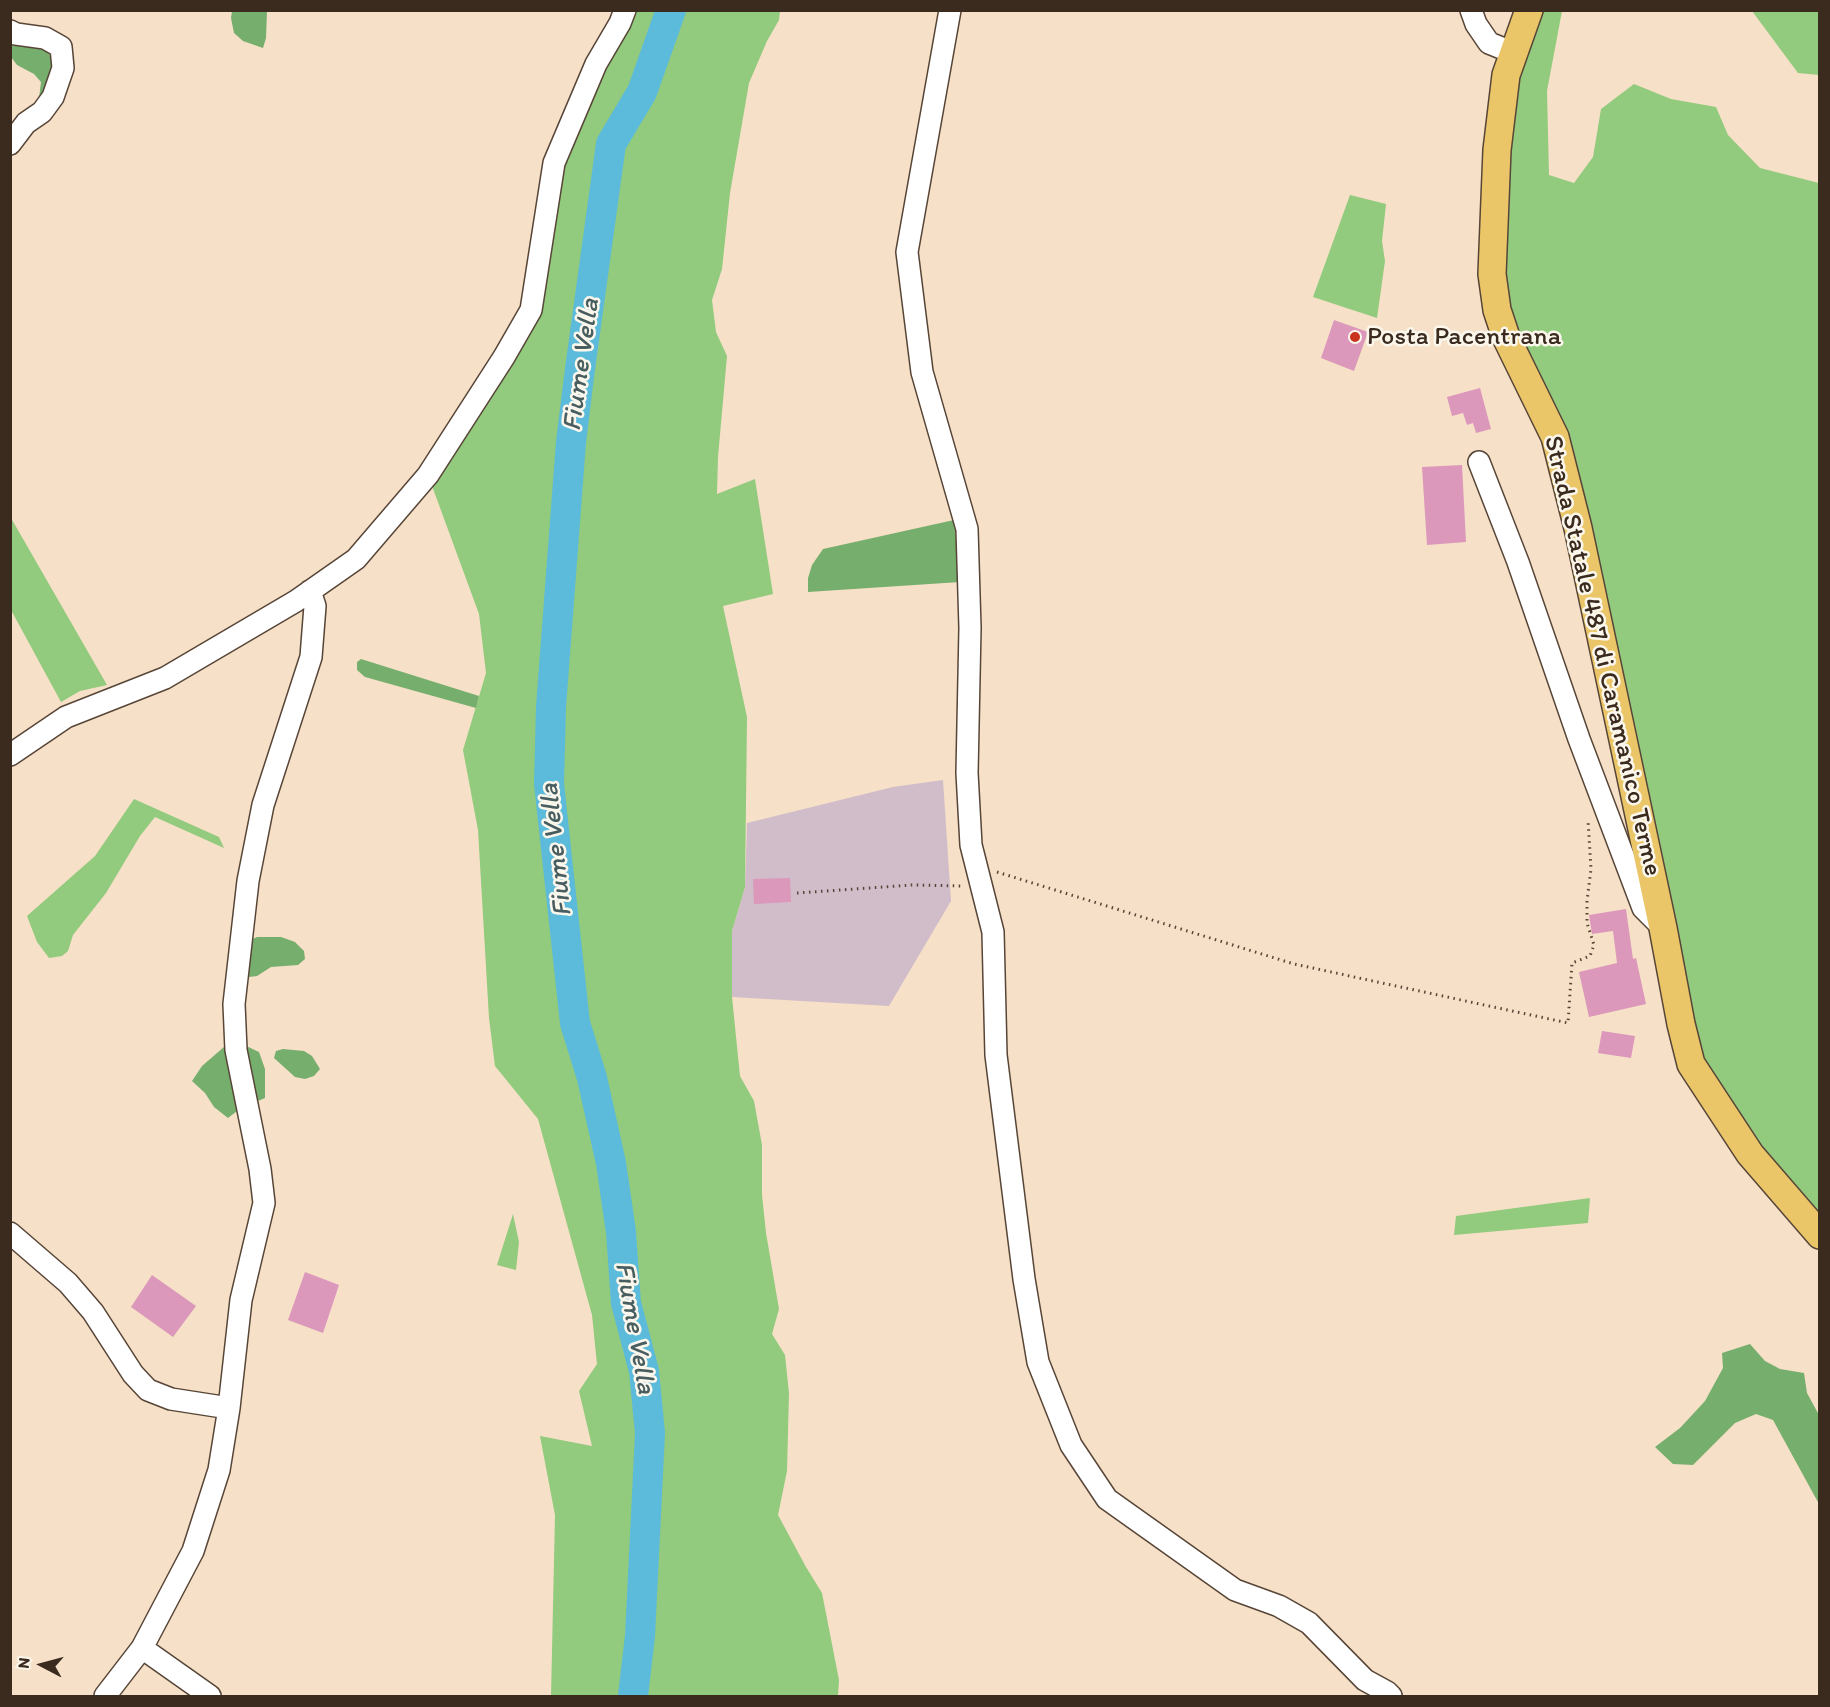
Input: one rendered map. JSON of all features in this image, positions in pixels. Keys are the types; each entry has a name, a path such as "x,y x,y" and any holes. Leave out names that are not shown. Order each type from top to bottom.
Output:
{"main road":[{"name":"Strada Statale 487 di Caramanico Terme","path":"1529,10 1506,75 1497,150 1492,274 1497,310 1506,337 1555,437 1578,528 1691,1064 1750,1154 1820,1235"}],"street":[{"path":"10,755 66,717 165,678 310,591 356,559 428,476 504,357 531,310 554,163 596,64 625,10"},
{"path":"950,10 907,252 922,372 968,529 970,628 967,773 971,845 993,932 996,1055 1024,1279 1038,1362 1071,1445 1107,1499 1235,1590 1279,1606 1309,1623 1365,1680 1391,1696"},
{"path":"1471,10 1476,24 1489,44 1514,53"},
{"path":"10,31 45,38 61,47 63,68 53,97 42,112 26,123 10,144"},
{"path":"1479,462 1518,562 1579,739 1643,908 1663,928"},
{"path":"105,1696 142,1648 193,1551 219,1470 230,1408 241,1300 264,1203 260,1169 236,1050 234,1004 248,881 263,805 311,657 315,606 310,591"},
{"path":"10,1233 68,1283 93,1312 133,1374 148,1390 171,1399 230,1408"},
{"path":"142,1648 210,1696"}],"path":[{"path":"976,866 1294,964 1568,1023 1572,963 1590,956 1594,945 1587,923 1591,869 1588,816"},
{"path":"797,893 912,885 982,887"}],"shaded area":[{"path":"943,780 951,901 889,1006 732,997 732,931 745,887 747,823 893,787"}],"green space":[{"path":"232,11 267,11 266,38 263,48 243,41 234,33"},
{"path":"625,11 780,11 779,20 767,41 749,83 730,193 722,269 712,300 716,332 727,356 717,494 755,479 773,594 723,606 747,717 745,887 732,931 732,997 740,1076 754,1101 762,1145 762,1195 779,1309 772,1334 785,1355 789,1393 787,1471 778,1515 822,1593 839,1680 838,1696 551,1696 555,1515 540,1436 592,1446 579,1391 597,1364 592,1315 538,1119 495,1066 489,1018 478,830 463,750 486,673 479,614 428,475 531,310 554,163"},
{"path":"1529,11 1562,11 1547,91 1549,175 1574,183 1593,157 1601,109 1634,84 1671,99 1716,107 1728,135 1760,168 1819,183 1819,1235 1705,1086 1578,528 1506,337 1497,150"},
{"path":"1752,11 1819,11 1819,75 1798,73"},
{"path":"11,27 49,52 52,65 49,82 39,98 41,82 34,74 17,65 11,57"},
{"path":"1350,195 1386,204 1382,241 1385,261 1377,318 1313,297"},
{"path":"10,518 107,685 80,691 61,702 11,610"},
{"path":"954,520 960,582 808,592 808,578 812,565 823,549"},
{"path":"361,659 479,696 476,708 365,677 357,670 357,662"},
{"path":"134,799 219,837 224,848 155,817 140,836 106,893 73,935 68,951 62,956 49,958 37,942 27,916 95,856"},
{"path":"257,937 281,937 295,942 304,951 305,959 298,965 271,967 257,976 241,976 244,943"},
{"path":"244,1045 259,1052 265,1069 265,1098 241,1108 228,1118 214,1107 205,1093 192,1081 202,1066 224,1047"},
{"path":"283,1049 304,1051 312,1056 320,1069 314,1076 305,1079 295,1077 274,1058 276,1051"},
{"path":"1590,1198 1588,1223 1454,1235 1456,1216"},
{"path":"513,1214 519,1242 516,1270 497,1265"},
{"path":"1750,1344 1765,1361 1780,1369 1804,1373 1807,1393 1819,1415 1819,1504 1773,1420 1756,1414 1735,1423 1693,1465 1673,1464 1655,1447 1680,1428 1705,1401 1723,1368 1722,1353"}],"building":[{"path":"1334,320 1368,332 1354,371 1321,358"},
{"path":"1480,388 1491,429 1476,433 1473,423 1467,425 1463,413 1452,416 1447,397"},
{"path":"1462,465 1466,542 1427,545 1422,467"},
{"path":"790,878 791,902 754,904 753,879"},
{"path":"1626,909 1633,959 1636,958 1646,1004 1589,1017 1579,972 1617,963 1613,931 1592,934 1589,915"},
{"path":"1602,1031 1635,1036 1631,1058 1598,1053"},
{"path":"305,1272 339,1285 323,1333 288,1320"},
{"path":"152,1275 196,1306 173,1337 131,1307"}],"waterway":[{"name":"Fiume Vella","path":"633,1696 640,1636 650,1433 644,1371 626,1303 621,1232 611,1163 592,1078 575,1023 549,784 551,707 571,442 611,144 642,92 671,10"}],"place":[{"name":"Posta Pacentrana","path":"1355,337"}]}
